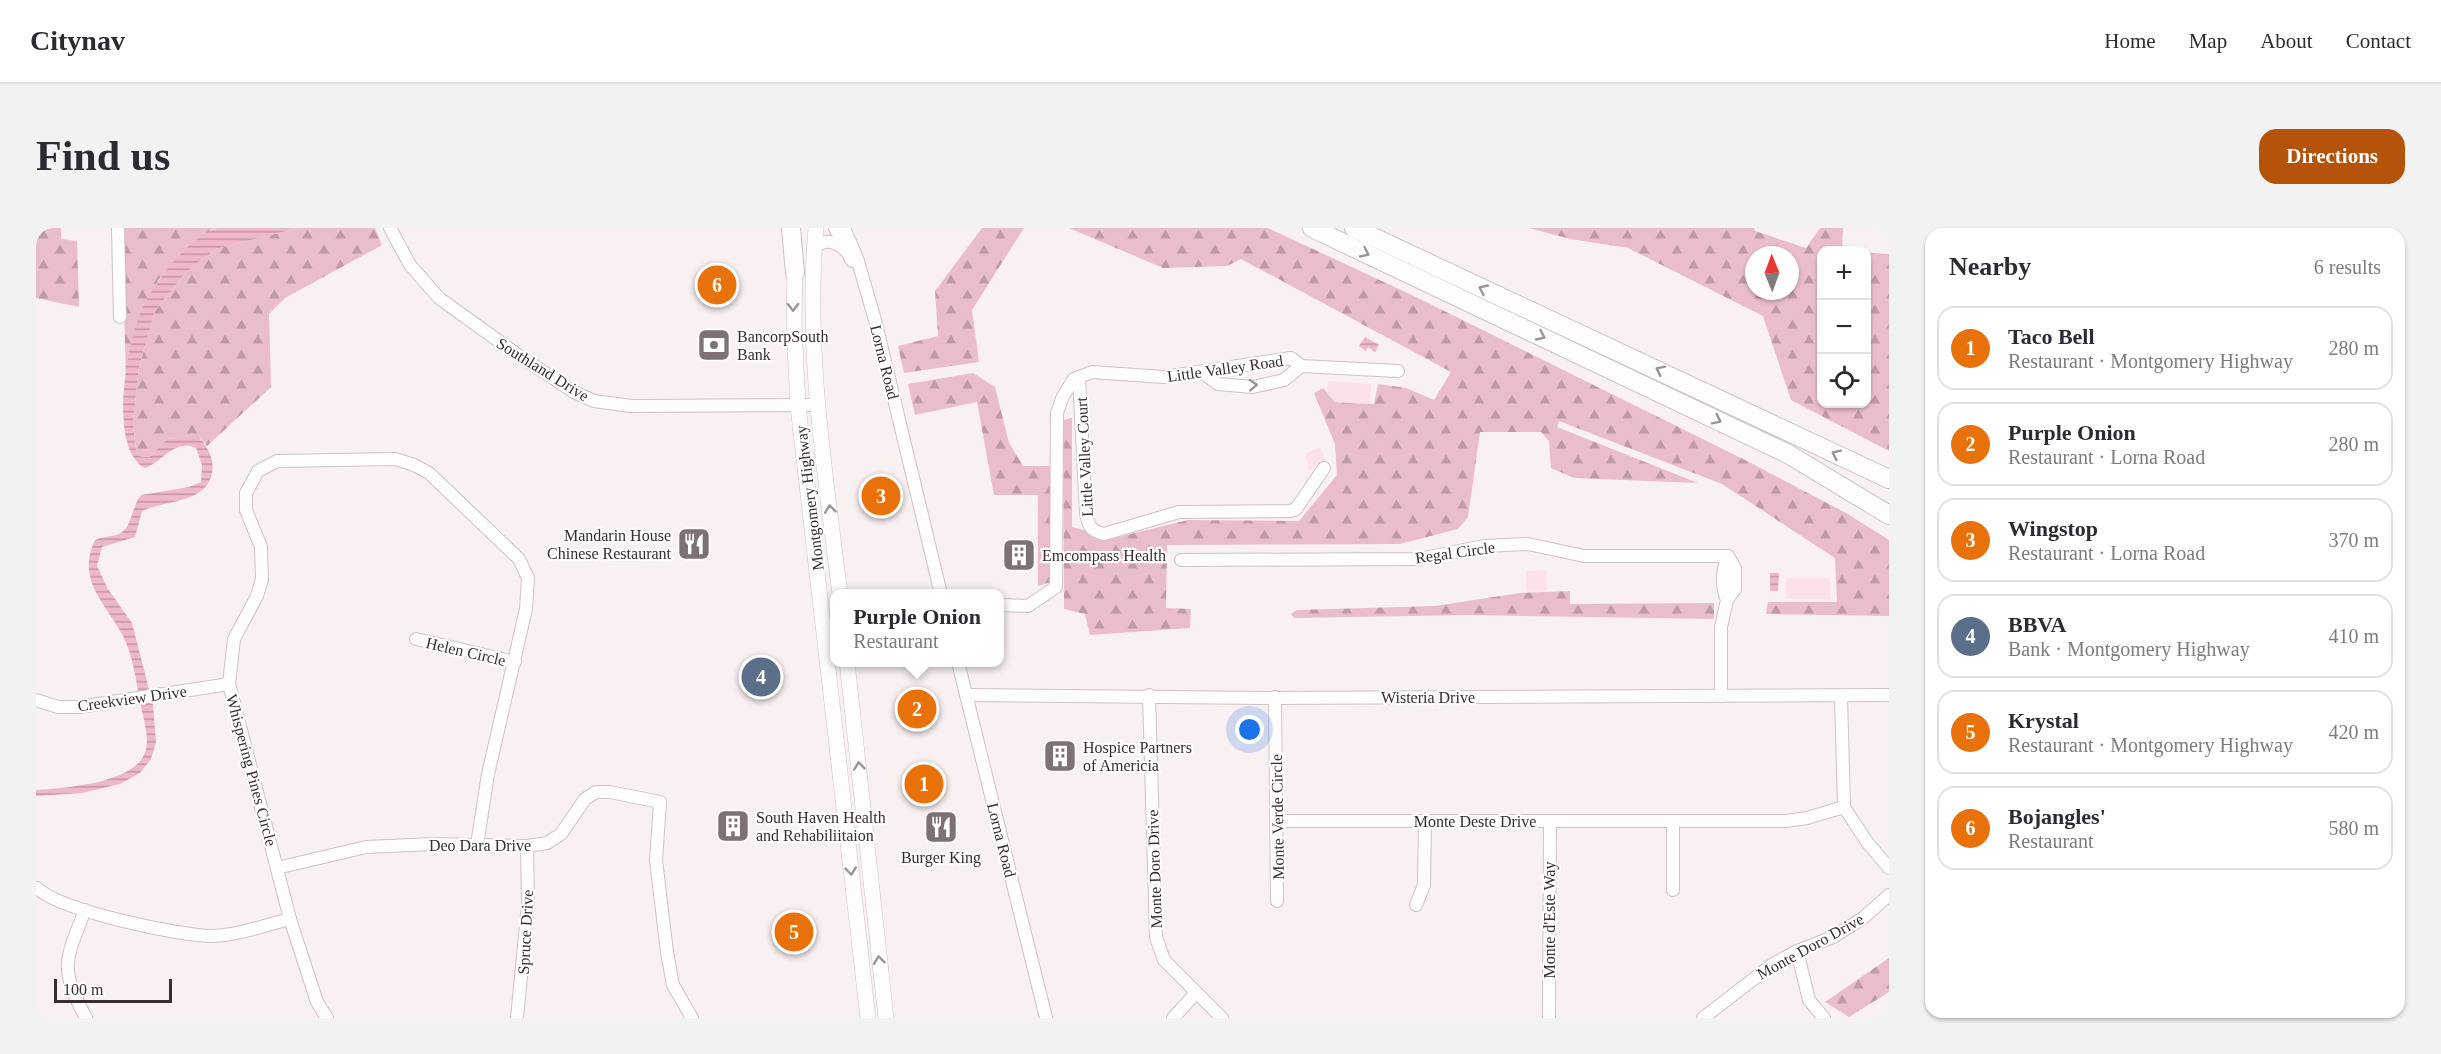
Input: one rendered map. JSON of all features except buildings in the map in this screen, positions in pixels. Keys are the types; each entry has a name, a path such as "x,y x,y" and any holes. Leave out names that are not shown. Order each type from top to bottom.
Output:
{"highway":[{"path":"791,228 795,273"},
{"path":"1312,228 1788,454 1889,515"},
{"path":"1354,228 1566,328 1608,345 1889,479"}],"main road":[{"name":"Montgomery Highway","path":"799,228 794,324 798,406 868,1018"},
{"name":"Montgomery Highway","path":"816,228 812,318 817,405 839,589"},
{"path":"848,667 886,1018"}],"street":[{"path":"118,228 120,317"},
{"name":"Southland Drive","path":"390,228 410,265 440,298 518,355 574,392 594,401 631,406 817,405"},
{"name":"Lorna Road","path":"842,229 844,249 859,272"},
{"name":"Lorna Road","path":"842,229 857,258 859,272 875,320 940,589"},
{"path":"814,246 825,242 835,242 844,249"},
{"name":"Little Valley Road","path":"1079,377 1092,372 1164,377 1292,358 1302,366 1398,371"},
{"path":"1202,372 1218,384 1253,387 1284,380 1302,366"},
{"path":"1004,605 1028,606 1056,587 1057,413 1063,396 1074,379 1079,377"},
{"name":"Little Valley Court","path":"1079,377 1086,513 1088,525 1094,532 1104,534 1179,512 1290,511 1296,509 1324,468"},
{"name":"Whispering Pines Circle","path":"327,1018 317,1002 290,919 229,684 234,639 257,596 262,579 261,547 246,510 246,493 258,471 277,461 395,459 429,473 519,559 528,578 526,609 488,774 477,845"},
{"name":"Regal Circle","path":"1181,560 1419,559 1484,546 1528,544 1584,556 1728,556 1735,568 1735,589 1727,600 1721,627 1721,696"},
{"name":"Helen Circle","path":"416,639 515,662"},
{"name":"Lorna Road","path":"959,667 1046,1018"},
{"name":"Creekview Drive","path":"36,700 66,707 229,684"},
{"name":"Wisteria Drive","path":"966,695 1275,698 1889,695"},
{"name":"Monte Doro Drive","path":"1149,695 1156,937 1164,960 1195,994 1222,1018"},
{"path":"1841,696 1844,807 1867,842 1889,868"},
{"name":"Monte Verde Circle","path":"1275,698 1277,901"},
{"name":"Deo Dara Drive","path":"277,868 366,847 527,846 547,843 561,834 585,799 596,792 610,792 660,802 657,860 666,952 673,985 692,1018"},
{"name":"Monte Deste Drive","path":"1277,821 1672,823 1786,821 1807,818 1844,807"},
{"name":"Monte d'Este Way","path":"1549,1018 1550,821"},
{"path":"1416,906 1424,885 1425,822"},
{"path":"1672,823 1673,890"},
{"name":"Spruce Drive","path":"517,1018 528,904 527,846"},
{"path":"38,888 53,899 85,910 188,935 226,935 290,919"},
{"name":"Monte Doro Drive","path":"1703,1018 1743,984 1797,951 1833,937 1863,918 1889,895"},
{"path":"85,910 67,963 69,986 86,1018"},
{"path":"1797,951 1809,1000 1824,1018"},
{"path":"1173,1018 1195,994"}],"green space":[{"path":"36,228 61,228 61,239 77,241 79,307 36,298"},
{"path":"122,228 218,228 212,229 158,280 128,364 126,380"},
{"path":"298,228 375,228 382,245 285,298 269,314 271,387 207,446 198,435 167,439 150,457 141,458 136,451 133,422 139,367 155,311 186,272 216,249"},
{"path":"982,228 1024,228 972,310 979,362 904,373 898,346 938,336 935,291"},
{"path":"1069,228 1268,228 1416,297 1747,461 1846,513 1889,540 1889,616 1766,614 1768,602 1837,602 1835,558 1722,484 1559,421 1557,427 1698,483 1574,478 1551,468 1549,441 1541,432 1480,432 1468,517 1458,529 1400,544 1167,545 1166,608 1191,609 1190,628 1090,635 1085,614 1064,609 1063,420 1072,418 1072,527 1114,538 1188,520 1299,521 1337,475 1335,444 1314,393 1323,388 1335,402 1374,404 1378,384 1406,388 1434,400 1451,372 1241,259 1227,266 1163,268"},
{"path":"1529,228 1754,228 1755,231 1806,248 1820,228 1843,228 1842,246 1817,246 1817,408 1871,408 1871,253 1889,254 1889,451 1791,400 1763,316 1628,248 1570,239"},
{"path":"973,373 995,387 1009,443 1023,466 1050,466 1051,582 1038,586 1038,495 994,495 977,402 915,415 908,384"},
{"path":"1570,591 1570,604 1714,603 1714,619 1469,615 1294,618 1291,614 1297,610 1435,606 1520,593"},
{"path":"1889,958 1889,992 1849,1017 1825,1002"}],"shaded area":[{"path":"218,228 298,228 216,249 186,272 155,311 139,367 133,422 136,451 141,457 150,457 167,439 198,435 210,453 213,468 208,483 194,495 142,511 135,537 102,547 97,566 108,589 132,623 153,705 156,742 151,759 140,773 120,784 82,793 36,796 36,790 62,788 109,779 135,766 146,751 146,730 132,660 123,636 95,591 89,568 90,555 95,540 119,534 127,527 141,495 189,487 201,482 202,465 196,448 181,446 145,468 133,457 126,439 123,417 124,392 131,343 143,307 165,273 185,249 207,232"},
{"path":"1365,337 1379,345 1375,352 1368,347 1366,351 1359,346"},
{"path":"1328,381 1371,384 1370,404 1335,402 1327,393"},
{"path":"1321,447 1325,461 1309,470 1305,454"},
{"path":"1546,570 1547,590 1526,591 1526,571"},
{"path":"1770,573 1779,573 1778,591 1770,591"},
{"path":"1786,578 1830,578 1830,599 1786,599"}],"place":[{"name":"Bojangles'","path":"717,285"},
{"name":"BancorpSouth Bank","path":"714,345"},
{"name":"Wingstop","path":"881,496"},
{"name":"Mandarin House Chinese Restaurant","path":"694,544"},
{"name":"Emcompass Health","path":"1019,555"},
{"name":"BBVA","path":"761,677"},
{"name":"Purple Onion","path":"917,709"},
{"name":"Hospice Partners of Americia","path":"1060,756"},
{"name":"Taco Bell","path":"924,784"},
{"name":"South Haven Health and Rehabiliitaion","path":"733,826"},
{"name":"Burger King","path":"941,827"},
{"name":"Krystal","path":"794,932"}]}
